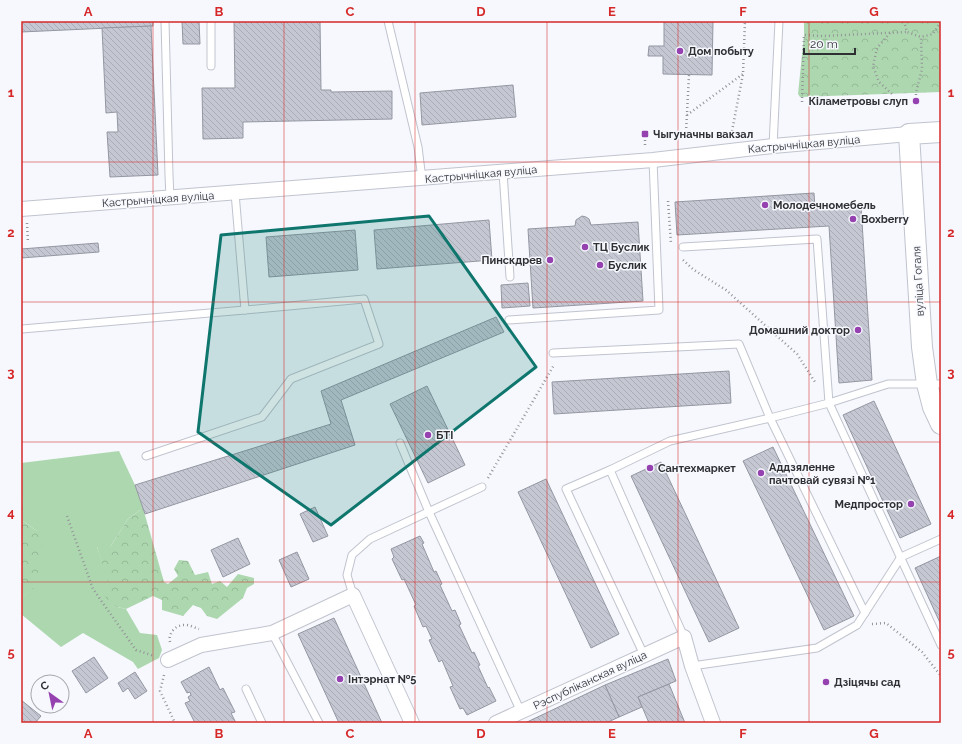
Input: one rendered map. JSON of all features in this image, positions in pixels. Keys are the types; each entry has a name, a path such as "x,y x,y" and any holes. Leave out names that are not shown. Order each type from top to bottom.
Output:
{"main road":[{"name":"Кастрычніцкая вуліца","path":"909,134 941,132"},
{"name":"вуліца Гогаля","path":"909,134 922,347 934,384 933,407 941,424"}],"street":[{"name":"Кастрычніцкая вуліца","path":"21,209 653,160 773,146 909,134"},
{"path":"168,660 201,645 272,633 354,595 412,723"},
{"name":"Рэспубліканская вуліца","path":"496,723 684,637"},
{"path":"684,637 692,666 713,723"}],"lane":[{"path":"165,21 170,198"},
{"path":"211,21 211,66"},
{"path":"388,21 418,147 422,179"},
{"path":"773,146 779,21"},
{"path":"509,320 659,310 653,160"},
{"path":"503,172 510,277"},
{"path":"235,193 245,310"},
{"path":"683,248 817,239 829,403 941,645"},
{"path":"22,330 364,299 378,344 291,379 262,417 146,456"},
{"path":"553,353 739,344 770,418 865,614"},
{"path":"644,655 566,489 670,441 829,403 888,384 934,384"},
{"path":"400,443 429,512 520,712"},
{"path":"610,470 684,637"},
{"path":"354,595 347,575 352,555 370,538 482,487"},
{"path":"692,666 817,648 857,625 901,557 941,539"},
{"path":"272,633 319,723"},
{"path":"246,689 262,723"}],"path":[{"path":"732,131 743,74 745,21"},
{"path":"904,21 907,32"},
{"path":"802,102 804,35 823,36 907,32 921,37 933,34 940,22"},
{"path":"890,33 877,48 873,66 880,82 892,94"},
{"path":"916,99 922,69 921,37"},
{"path":"687,115 743,74"},
{"path":"686,132 689,75"},
{"path":"668,194 671,248"},
{"path":"683,259 694,270 726,290 797,354 829,403"},
{"path":"482,487 556,360"},
{"path":"66,516 93,589 102,602 136,650 168,660 160,691 175,723"},
{"path":"857,625 886,623 922,652 941,676"}],"highlighted area":[{"path":"429,216 536,367 331,525 198,432 221,235"}],"green space":[{"path":"804,21 941,21 941,92 800,97 798,94"},
{"path":"119,451 135,485 143,508 128,519 110,547 97,547 109,582 113,606 126,609 140,633 157,635 162,650 159,658 138,669 133,662 83,633 61,647 21,614 21,598 34,587 37,531 23,521 21,463"},
{"path":"21,497 23,502 23,521 37,531 44,552 34,588 21,598"},
{"path":"143,508 164,582 168,584 178,576 174,569 179,560 188,561 195,575 208,572 212,584 220,581 227,587 238,574 254,578 254,584 247,588 243,598 217,619 207,616 201,608 193,605 183,616 162,610 162,600 153,596 126,609 113,606 102,593 108,582 97,547 110,547 128,519"}],"building":[{"path":"21,21 153,21 153,26 21,32"},
{"path":"182,21 199,21 200,44 183,44"},
{"path":"234,21 320,21 321,90 331,90 331,92 392,91 392,119 243,122 243,138 203,139 202,88 235,88"},
{"name":"Дом побыту","path":"664,21 713,21 712,75 663,74 663,56 648,56 649,46 664,46"},
{"path":"151,26 158,175 110,177 107,132 118,132 117,112 106,113 102,28"},
{"path":"513,85 516,117 422,125 420,93"},
{"path":"814,193 815,208 861,206 872,380 839,383 829,226 677,235 675,202"},
{"name":"ТЦ Буслик","path":"582,216 589,219 591,225 638,222 643,301 533,308 528,229 575,226 576,220"},
{"path":"489,220 492,260 377,269 374,230"},
{"path":"355,230 358,270 269,277 266,237"},
{"path":"98,243 99,252 21,258 21,249"},
{"path":"528,283 530,306 502,308 501,285"},
{"path":"496,317 504,332 341,400 355,445 145,514 135,485 331,424 321,391"},
{"path":"729,371 731,403 554,414 552,382"},
{"name":"БТІ","path":"427,386 465,465 428,483 390,404"},
{"path":"874,401 931,524 900,538 843,415"},
{"path":"773,447 854,616 824,630 743,461"},
{"path":"661,462 739,628 709,642 631,476"},
{"path":"546,479 619,634 591,648 518,492"},
{"path":"315,507 328,536 313,542 300,514"},
{"path":"420,536 434,572 436,571 442,584 440,585 452,611 455,610 461,624 459,625 472,653 474,652 480,665 478,666 496,701 467,715 463,708 460,709 450,687 453,686 442,660 439,662 429,640 432,639 426,626 423,627 414,606 416,605 404,579 402,580 392,559 394,557 391,549"},
{"path":"238,538 250,564 223,577 211,550"},
{"path":"297,552 309,579 291,587 279,560"},
{"path":"941,556 941,625 915,568"},
{"name":"Інтэрнат №5","path":"334,618 382,723 339,723 298,634"},
{"path":"94,657 108,678 86,693 72,671"},
{"path":"668,659 676,681 638,697 642,707 619,717 605,685"},
{"path":"209,667 220,690 223,688 235,712 231,713 236,723 195,723 185,703 190,701 188,697 191,695 190,692 187,693 181,682"},
{"path":"135,672 147,691 135,699 128,688 123,692 118,683"},
{"path":"669,684 685,723 649,723 638,697"},
{"path":"605,685 619,717 606,723 525,723"},
{"path":"21,700 30,707 30,714 38,714 41,716 35,723 21,723"}],"place":[{"name":"Дом побыту","path":"680,51"},
{"name":"Кіламетровы слуп","path":"916,101"},
{"name":"Чыгуначны вакзал","path":"645,134"},
{"name":"Молодечномебель","path":"765,205"},
{"name":"Boxberry","path":"853,219"},
{"name":"ТЦ Буслик","path":"585,247"},
{"name":"Пинскдрев","path":"550,260"},
{"name":"Буслик","path":"600,265"},
{"name":"Домашний доктор","path":"858,330"},
{"name":"БТІ","path":"428,435"},
{"name":"Сантехмаркет","path":"650,468"},
{"name":"Аддзяленне пачтовай сувязі №1","path":"761,473"},
{"name":"Медпростор","path":"911,504"},
{"name":"Інтэрнат №5","path":"340,679"},
{"name":"Дзіцячы сад","path":"826,682"}]}
